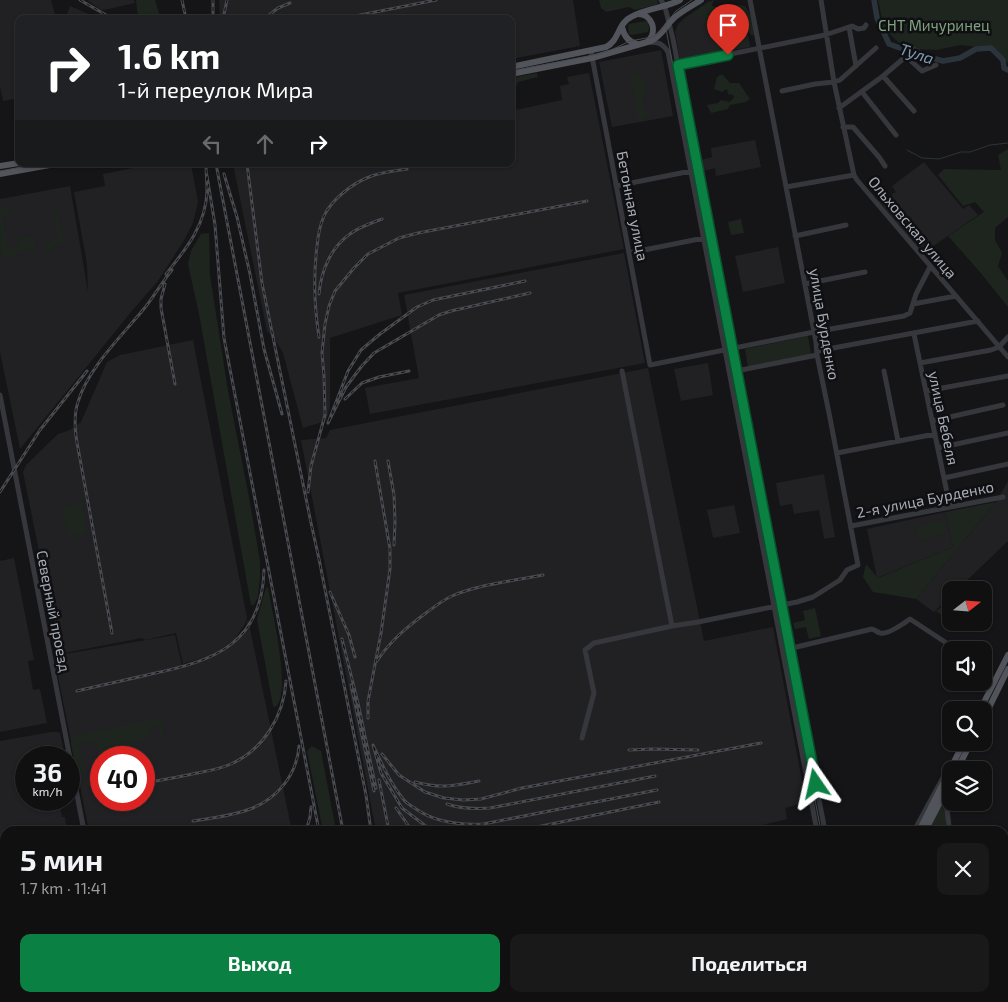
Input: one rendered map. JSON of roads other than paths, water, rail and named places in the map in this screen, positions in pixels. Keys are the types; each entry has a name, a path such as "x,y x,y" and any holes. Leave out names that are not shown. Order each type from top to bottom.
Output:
{"main road":[{"path":"652,9 660,0"},
{"path":"515,66 592,54 609,46 626,20 631,16 680,0"},
{"path":"515,73 657,38 679,14 701,0"},
{"path":"637,14 643,14 653,24 652,37 646,42"},
{"path":"622,27 623,33 628,40 638,44"},
{"path":"0,166 15,164"},
{"path":"0,174 38,167"},
{"path":"985,701 1008,655"},
{"path":"992,701 1008,669"},
{"path":"997,691 1008,675"},
{"path":"927,826 958,753"},
{"path":"923,826 942,798"}],"street":[{"path":"660,0 665,6 670,24 824,826"},
{"name":"улица Бурденко","path":"750,0 858,565 848,570 840,580 813,597 781,605"},
{"name":"Ольховская улица","path":"820,0 842,127 854,175 1008,357"},
{"path":"671,66 825,35 852,26 858,29 864,28 866,25"},
{"path":"849,27 856,66"},
{"path":"646,42 661,44 668,52 816,826"},
{"path":"782,91 840,80 876,48"},
{"name":"Бетонная улица","path":"592,54 650,365 725,349"},
{"path":"839,108 904,58 910,60 922,71 936,65"},
{"path":"883,76 914,112"},
{"path":"862,92 896,135"},
{"path":"842,127 853,127 879,157 884,166"},
{"path":"616,186 691,170"},
{"path":"786,188 854,175"},
{"path":"796,236 846,225"},
{"path":"629,252 704,238"},
{"path":"725,349 904,316 910,313 916,294 930,267"},
{"path":"804,284 865,272"},
{"path":"913,304 956,296"},
{"path":"736,371 978,321"},
{"name":"улица Бебеля","path":"914,334 950,507"},
{"path":"920,363 990,350 999,347 1008,337"},
{"path":"622,371 672,626"},
{"path":"884,371 898,441"},
{"path":"926,392 1008,376"},
{"name":"Северный проезд","path":"0,396 83,826"},
{"path":"932,421 1003,405"},
{"path":"938,448 1008,433"},
{"path":"837,453 935,434"},
{"path":"944,478 1008,464"},
{"name":"2-я улица Бурденко","path":"851,526 1004,497"},
{"path":"582,738 594,693 585,650 594,643 781,605"},
{"path":"782,650 872,629 880,633 887,632 903,625 910,619 943,641"},
{"path":"917,826 958,753"},
{"path":"947,811 949,826"}],"waterway":[{"name":"Тула","path":"874,0 877,18 889,44 900,48 911,48 925,56 943,61 960,58 976,49 991,48 1003,60 1004,68 1008,70"},
{"path":"907,150 922,158 939,159 990,145 1008,143"}],"tram line":[{"path":"515,70 599,54 630,41 652,37 658,34 676,11 692,0"},
{"path":"668,19 666,29 820,826"},
{"path":"0,171 22,167"}],"railway":[{"path":"80,0 106,15"},
{"path":"182,0 185,15"},
{"path":"213,0 213,15"},
{"path":"224,15 227,0"},
{"path":"360,15 436,0"},
{"path":"269,15 278,8 290,3"},
{"path":"166,274 194,236 199,226 206,203 206,167"},
{"path":"217,167 342,826"},
{"path":"247,167 262,283 319,559 366,795 370,826"},
{"path":"319,337 315,303 315,270 321,223 327,210 337,198 356,183 378,174 407,169"},
{"path":"224,174 237,217 264,349 282,414"},
{"path":"207,176 215,225 224,338 318,826"},
{"path":"308,492 311,466 325,415 322,353 325,324 335,291 354,268 368,254 399,238 587,201"},
{"path":"319,294 325,268 337,246 357,229 382,219"},
{"path":"112,633 77,442 75,413 83,389 98,363 147,305 172,270"},
{"path":"525,281 433,300 417,307 361,350 348,371 328,423 346,387 374,353 439,315 530,293"},
{"path":"165,284 161,308 175,384"},
{"path":"0,492 40,430 87,371"},
{"path":"345,399 362,383 379,377 409,371"},
{"path":"368,718 368,701 381,633 390,569 390,549 375,461"},
{"path":"388,461 394,495 394,545"},
{"path":"77,691 195,663 214,655 230,645 244,632 254,616 261,595 264,570"},
{"path":"377,661 387,647 406,629 435,606 449,598 485,586 543,575"},
{"path":"330,592 349,635 355,657"},
{"path":"344,648 342,639 376,788"},
{"path":"155,781 227,766 253,750 262,741 276,719 281,707 286,681"},
{"path":"351,685 374,791"},
{"path":"382,754 399,775 425,792 444,798 463,800 481,799 522,788 761,743"},
{"path":"426,826 402,808 381,773 373,745 390,780 405,801 424,814 448,822 483,824 657,790"},
{"path":"193,821 243,811 260,805 269,799 284,785 290,776 299,746"},
{"path":"629,750 698,750"},
{"path":"447,804 468,808 490,808 655,776"},
{"path":"379,780 388,826"},
{"path":"415,782 433,786 447,786 479,781"},
{"path":"541,826 659,802"},
{"path":"307,826 311,807"},
{"path":"396,808 409,826"}],"park label":[{"name":"СНТ Мичуринец","path":"934,25"}]}
